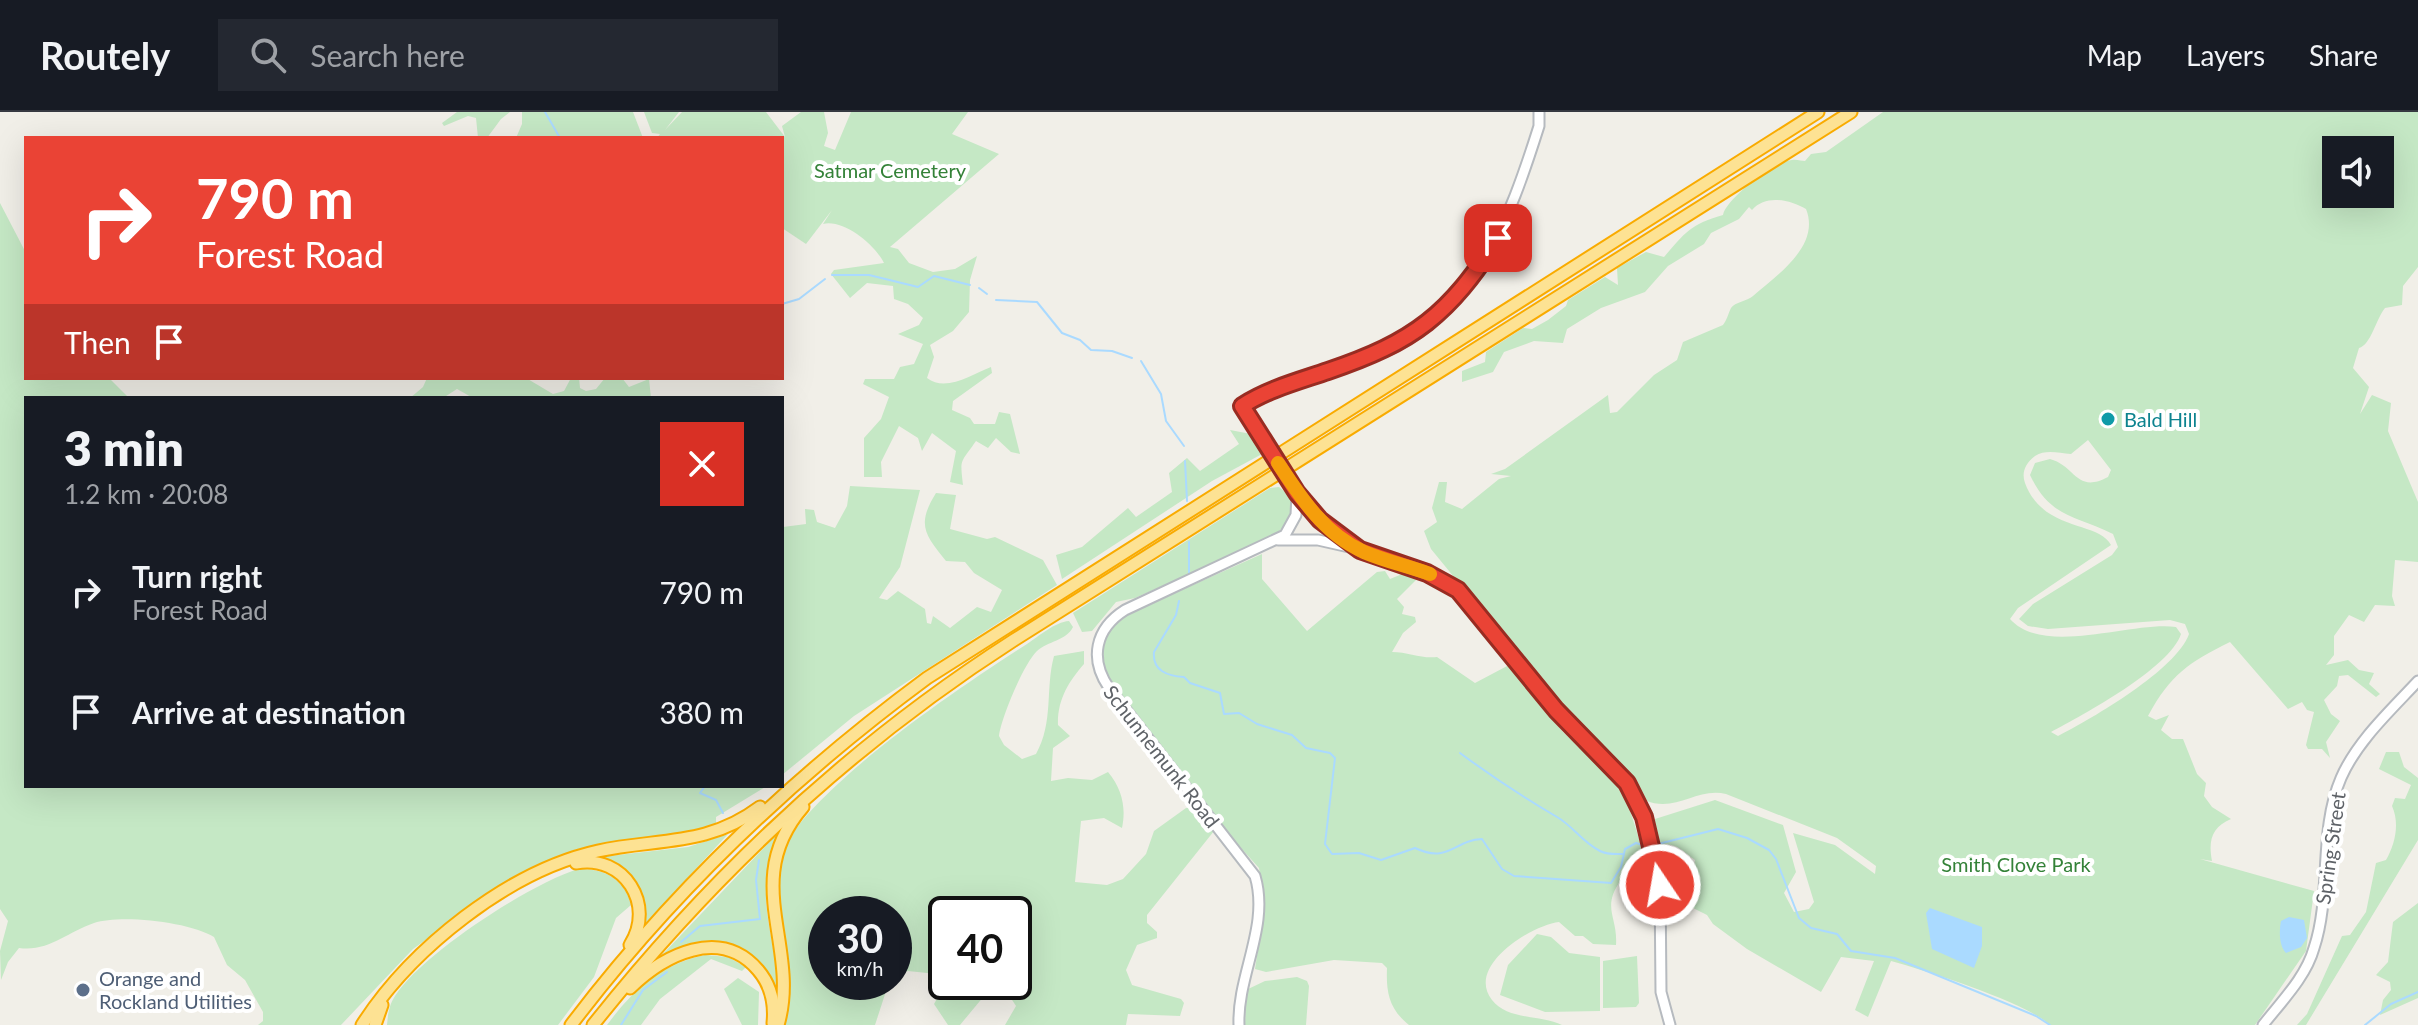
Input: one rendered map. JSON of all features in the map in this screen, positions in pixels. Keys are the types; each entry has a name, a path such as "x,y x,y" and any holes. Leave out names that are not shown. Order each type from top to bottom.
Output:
{"highway":[{"path":"362,1025 395,979 435,941 519,884 589,853 679,842 715,832 749,816 886,709 978,644 1818,112"},
{"path":"593,1025 716,883 866,746 998,651 1851,112"},
{"path":"775,1025 784,986 771,897 775,859 797,814 866,746"},
{"path":"571,1025 690,885 815,766"},
{"path":"375,1025 380,1002 428,953 482,911 548,874 588,861 610,866 625,877 635,892 640,910 634,938 590,1001"},
{"path":"593,1025 652,969 684,952 709,947 736,953 757,969 772,997 775,1025"}],"street":[{"path":"1539,112 1539,126 1504,227 1473,277 1435,317 1386,351 1274,389 1242,406 1294,488 1334,533 1360,550 1427,573 1458,590 1556,710 1627,783 1644,817 1660,883 1661,992 1670,1025"},
{"path":"1278,540 1294,521 1294,488"},
{"name":"Schunnemunk Road","path":"1239,1025 1240,990 1257,923 1256,878 1248,863 1180,784 1108,687 1098,671 1095,657 1103,630 1119,613 1278,540 1318,540 1360,550"},
{"name":"Spring Street","path":"2263,1025 2313,953 2332,812 2342,777 2362,746 2418,681"}],"green space":[{"path":"457,112 510,112 488,136 478,136 476,118 468,116 444,126 442,123"},
{"path":"522,112 633,112 642,136 517,136 522,124"},
{"name":"Satmar Cemetery","path":"644,112 679,112 665,130 682,112 766,112 785,137 782,126 801,112 824,112 828,133 824,146 835,150 851,112 968,112 952,134 999,154 890,247 898,249 909,263 933,272 955,269 977,256 970,280 969,312 953,331 930,345 934,357 927,378 942,384 951,383 991,367 992,373 953,401 952,410 970,418 974,424 995,424 999,412 1010,414 1020,454 1011,452 996,438 988,448 976,441 962,462 963,485 950,482 956,451 932,433 922,451 918,438 899,426 881,462 882,477 864,477 864,438 881,419 889,397 863,384 865,379 894,379 900,367 914,364 923,344 898,334 919,325 923,318 908,304 894,299 893,286 867,283 850,298 831,274 834,270 884,263 874,249 849,229 823,224 832,210 806,244 784,229 784,136 658,136 660,134 652,133"},
{"name":"Smith Clove Park","path":"1883,112 2418,112 2418,267 2403,286 2402,305 2385,308 2367,342 2359,348 2353,368 2369,387 2360,414 2372,395 2391,403 2388,431 2418,502 2418,562 2395,560 2392,596 2395,606 2375,605 2364,622 2349,615 2334,636 2334,655 2326,665 2348,660 2359,670 2374,673 2369,684 2380,694 2376,697 2348,675 2339,676 2337,686 2324,700 2331,714 2340,721 2326,742 2330,758 2322,749 2308,749 2306,745 2314,712 2307,710 2302,702 2288,709 2230,642 2182,671 2148,716 2156,720 2169,715 2161,730 2172,739 2183,739 2197,774 2206,783 2204,796 2212,807 2231,819 2219,826 2213,835 2212,861 2200,859 2314,891 2306,951 2255,1025 2050,1025 1998,997 1891,961 1868,1017 1855,1010 1874,961 1841,957 1821,992 1747,949 1713,924 1707,915 1679,901 1684,883 1693,876 1695,860 1673,845 1656,846 1655,819 1715,800 1783,825 1796,872 1784,893 1794,912 1809,909 1814,902 1793,833 1835,845 1875,874 1876,866 1837,838 1726,794 1705,794 1666,804 1645,800 1567,715 1431,549 1424,531 1437,522 1432,508 1439,482 1447,482 1445,502 1462,509 1499,479 1511,476 1491,474 1505,469 1608,395 1610,413 1617,412 1654,375 1677,360 1683,342 1723,325 1733,306 1753,296 1794,259 1807,235 1809,223 1806,209 1778,200 1764,202 1752,210 1749,207 1739,219 1711,233 1704,244 1668,266 1645,292 1601,308 1567,329 1563,343 1534,341 1504,352 1493,372 1462,382 1462,371 1485,362 1486,352 1523,328 1532,329 1548,320 1566,306 1568,300 1605,277 1618,285 1617,268 1646,252 1664,257 1689,231 1723,215 1733,200 1763,174 1784,162 1805,161 1811,154 1826,152","holes":["2088,440 2111,470 2108,477 2089,482 2082,481 2059,462 2050,459 2035,463 2030,475 2046,500 2065,514 2113,534 2118,547 2112,555 2033,604 2019,619 2028,626 2048,629 2170,620 2185,624 2189,634 2168,663 2132,692 2058,736 2051,732 2143,675 2174,647 2181,634 2176,627 2158,626 2066,637 2025,630 2010,619 2018,608 2111,545 2105,537 2057,518 2033,499 2024,479 2029,462 2035,456 2048,452 2071,454"]},
{"path":"0,203 24,249 24,380 111,380 127,396 24,396 24,788 764,788 716,817 716,824 710,828 574,850 516,875 413,949 341,1025 258,1025 263,1021 263,1012 245,980 227,965 214,937 189,927 155,921 106,920 40,947 19,948 8,962 1,980 0,951 8,921 0,909"},
{"path":"426,380 529,380 553,394 564,391 570,380 579,380 580,388 586,391 596,389 603,380 624,380 629,387 649,380 651,396 469,396 457,389 446,396 412,396"},
{"path":"1230,430 1251,434 1264,453 1212,481 1062,579 1056,555 1082,547 1128,508 1136,517 1172,492 1169,473 1187,458 1200,471 1239,444"},
{"path":"850,486 920,490 900,567 879,598 887,600 898,591 925,609 927,623 931,624 933,616 950,628 977,607 991,612 1002,590 974,573 965,562 946,561 933,544 925,522 936,493 956,495 950,529 987,539 995,537 1043,560 1057,585 854,716 784,773 784,527 806,524 805,509 814,510 817,522 835,528 847,506"},
{"path":"1279,487 1290,496 1291,508 1285,524 1273,537 1135,598 1116,602 1092,631 1082,632 1073,613 1270,488"},
{"path":"1262,554 1262,579 1307,631 1377,572 1385,571 1390,579 1407,572 1415,574 1416,580 1397,599 1404,607 1402,614 1415,617 1416,622 1403,633 1392,652 1437,657 1475,683 1509,665 1563,732 1611,775 1625,795 1651,876 1648,880 1621,880 1615,890 1611,905 1616,945 1593,944 1583,936 1575,936 1559,922 1533,931 1505,949 1487,974 1486,987 1498,1006 1515,1014 1562,1025 1409,1025 1393,1006 1388,992 1387,968 1382,963 1334,960 1266,972 1255,969 1264,909 1259,868 1195,797 1119,698 1103,670 1101,650 1106,634 1128,614"},
{"path":"1069,621 1073,627 1032,657 1008,704 999,736 1004,745 1022,759 1036,754 1045,730 1054,656 1084,651 1084,664 1062,699 1058,725 1070,736 1053,748 1051,781 1068,778 1092,780 1108,772 1120,793 1124,814 1122,828 1104,818 1081,821 1075,882 1107,885 1123,879 1146,854 1154,831 1186,808 1192,808 1214,831 1147,915 1147,923 1157,932 1157,938 1137,945 1126,970 1132,985 1181,999 1184,1003 1180,1016 1128,1014 1126,1025 1005,1025 1016,1006 1012,1000 1032,1000 1032,896 928,896 928,973 912,971 912,896 808,896 808,1000 883,1000 875,1025 784,1025 788,982 779,919 778,878 789,840 829,792 882,746 971,681 1058,624"},
{"path":"2386,752 2399,752 2404,767 2418,778 2418,840 2306,1025 2297,1025 2307,1014 2342,936 2350,935 2366,912 2376,863 2386,860 2392,847 2396,827 2392,806 2395,798 2405,799 2411,785 2379,769"},
{"path":"781,830 767,875 766,895 778,998 771,978 760,963 747,952 732,946 697,944 661,956"},
{"path":"728,834 643,926 643,903 636,882 621,867 600,857 688,847"},
{"path":"578,869 612,877 624,888 631,905 616,918 594,977 558,1025 387,1025 395,996 429,960 506,904"},
{"path":"2418,903 2418,998 2380,1015 2383,1000 2391,990 2390,982 2376,975 2388,962 2393,922"},
{"path":"1537,934 1551,937 1569,953 1600,957 1600,1011 1545,1012 1500,995 1508,965"},
{"path":"705,955 728,957 746,967 742,971 711,959 660,999 641,1025 607,1025 649,980 675,965"},
{"path":"1637,956 1639,1003 1636,1007 1603,1008 1603,961"},
{"path":"1297,977 1307,981 1309,986 1306,1025 1245,1025 1246,990 1265,981"},
{"path":"738,978 759,992 758,1025 742,1025 724,989"},
{"path":"936,1000 981,1000 960,1025 948,1025 934,1004"}],"water":[{"path":"1930,908 1982,927 1982,946 1974,968 1932,949 1926,913"},
{"path":"2289,917 2304,920 2307,938 2301,947 2286,953 2280,929 2281,921"}],"waterway":[{"path":"545,112 559,136"},
{"path":"832,275 869,275 918,287 934,276 970,285"},
{"path":"784,303 799,299 825,279"},
{"path":"979,288 987,294"},
{"path":"996,300 1037,302 1062,333 1080,340 1091,350 1112,351 1132,358"},
{"path":"1141,361 1161,394 1166,421 1184,446"},
{"path":"1185,461 1187,501"},
{"path":"1189,542 1189,573"},
{"path":"1179,601 1176,615 1154,652 1158,668 1220,693 1224,714 1239,713 1257,724 1292,735 1306,748 1330,753 1335,758 1325,844 1332,854 1359,853 1381,860 1415,848 1426,852 1444,852 1482,839 1502,869 1514,876 1611,883 1621,867 1625,849 1636,843 1646,846"},
{"path":"1460,753 1563,821 1594,847 1606,853 1624,854"},
{"path":"704,788 700,793 716,800 723,813"},
{"path":"1658,844 1718,829 1747,838 1769,850 1776,859 1799,918 1811,928 1837,934 1851,951 1895,958 2036,1016 2050,1025"},
{"path":"681,942 700,926 760,919 756,880 759,860"},
{"path":"621,1025 643,990 667,972"},
{"path":"2365,1025 2391,1004 2418,992"}],"slow traffic":[{"path":"1278,463 1305,504 1342,539 1368,554 1430,574"}],"place":[{"name":"Bald Hill","path":"2108,419"},
{"name":"Orange and Rockland Utilities","path":"83,990"}],"route":[{"path":"1498,238 1467,284 1435,317 1408,338 1377,355 1274,389 1242,406 1297,493 1320,520 1360,550 1427,573 1458,590 1556,710 1627,783 1644,817 1660,885"}]}
